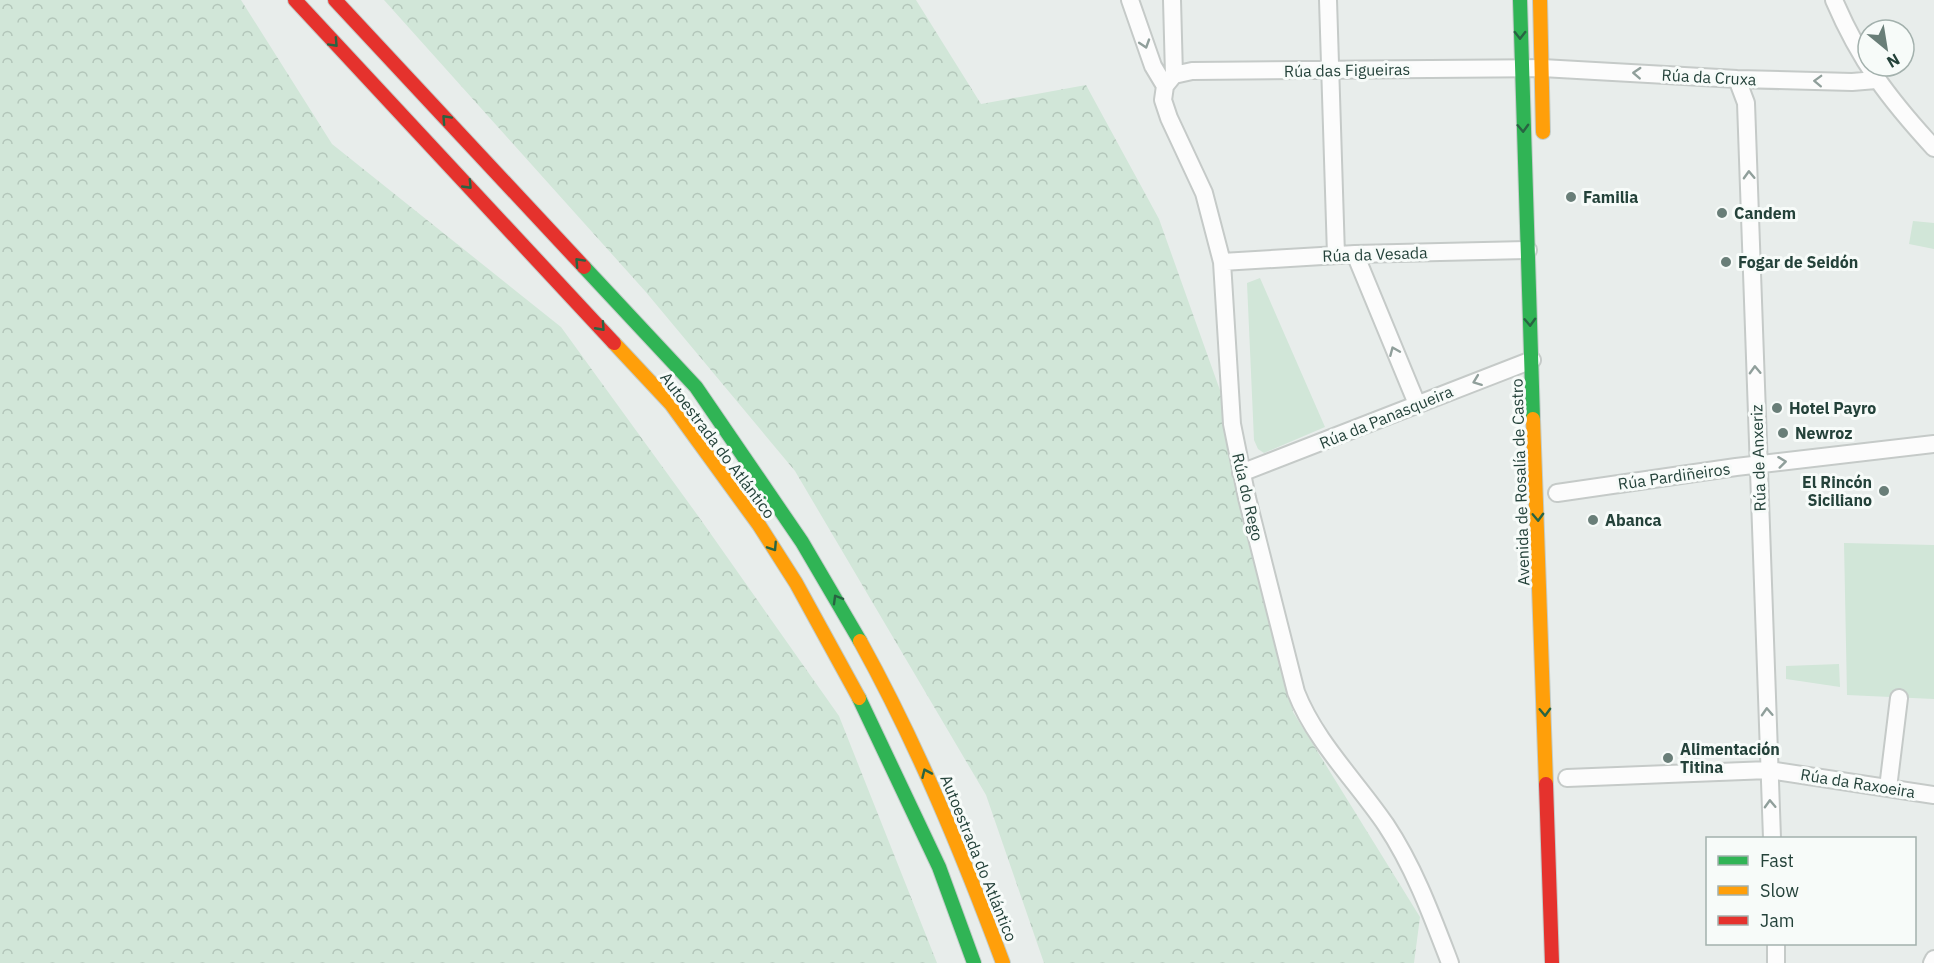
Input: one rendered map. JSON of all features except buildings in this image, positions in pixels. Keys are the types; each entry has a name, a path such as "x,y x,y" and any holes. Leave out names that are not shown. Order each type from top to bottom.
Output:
{"highway":[{"name":"Autoestrada do Atlántico","path":"295,0 671,404 759,525 796,583 876,729 939,867 974,963"},
{"name":"Autoestrada do Atlántico","path":"335,0 696,387 815,563 852,626 916,750 970,873 1003,963"},
{"name":"Avenida de Rosalía de Castro","path":"1520,0 1520,69 1552,963"},
{"path":"1540,0 1544,141"}],"street":[{"path":"1130,0 1150,60 1169,81"},
{"name":"Rúa do Rego","path":"1172,0 1169,81 1165,108 1204,193 1222,262 1232,424 1241,473 1296,692 1302,708 1399,847 1427,904 1450,963"},
{"path":"1328,0 1336,255"},
{"path":"1834,0 1854,44 1876,80 1934,148"},
{"name":"Rúa da Cruxa","path":"1520,69 1542,68 1737,79 1852,82 1876,80"},
{"name":"Rúa das Figueiras","path":"1169,81 1192,71 1520,69"},
{"name":"Rúa de Anxeriz","path":"1737,79 1746,103 1772,837"},
{"name":"Rúa da Vesada","path":"1222,262 1355,254 1528,250"},
{"path":"1355,254 1417,405"},
{"name":"Rúa da Panasqueira","path":"1241,473 1532,360"},
{"name":"Rúa Pardiñeiros","path":"1557,493 1758,465 1934,444"},
{"path":"1888,789 1899,698"},
{"name":"Rúa da Raxoeira","path":"1566,777 1769,770 1934,795"},
{"path":"1776,945 1776,963"},
{"path":"1932,963 1934,959"}],"green space":[{"path":"0,0 241,0 332,144 561,327 839,716 937,963 0,963"},
{"path":"384,0 916,0 981,104 1086,85 1159,219 1232,424 1293,712 1420,917 1414,963 1044,963 986,795 795,471 645,291"},
{"path":"1913,221 1934,223 1934,249 1909,244"},
{"path":"1260,278 1325,427 1264,453 1258,449 1254,440 1247,283"},
{"path":"1844,543 1934,545 1934,699 1847,695"},
{"path":"1839,664 1840,687 1786,679 1786,666"}],"traffic: fast":[{"path":"1520,0 1533,419"},
{"path":"584,267 696,387 802,542 860,641"},
{"path":"859,698 939,867 974,963"}],"traffic: slow":[{"path":"1540,0 1543,132"},
{"path":"614,343 671,404 759,525 796,583 859,698"},
{"path":"1533,419 1546,784"},
{"path":"860,641 901,719 938,799 1003,963"}],"traffic: jam":[{"path":"295,0 614,343"},
{"path":"335,0 584,267"},
{"path":"1546,784 1552,963"}],"place":[{"name":"Familia","path":"1571,197"},
{"name":"Candem","path":"1722,213"},
{"name":"Fogar de Seidón","path":"1726,262"},
{"name":"Hotel Payro","path":"1777,408"},
{"name":"Newroz","path":"1783,433"},
{"name":"El Rincón Siciliano","path":"1884,491"},
{"name":"Abanca","path":"1593,520"},
{"name":"Alimentación Titina","path":"1668,758"}]}
